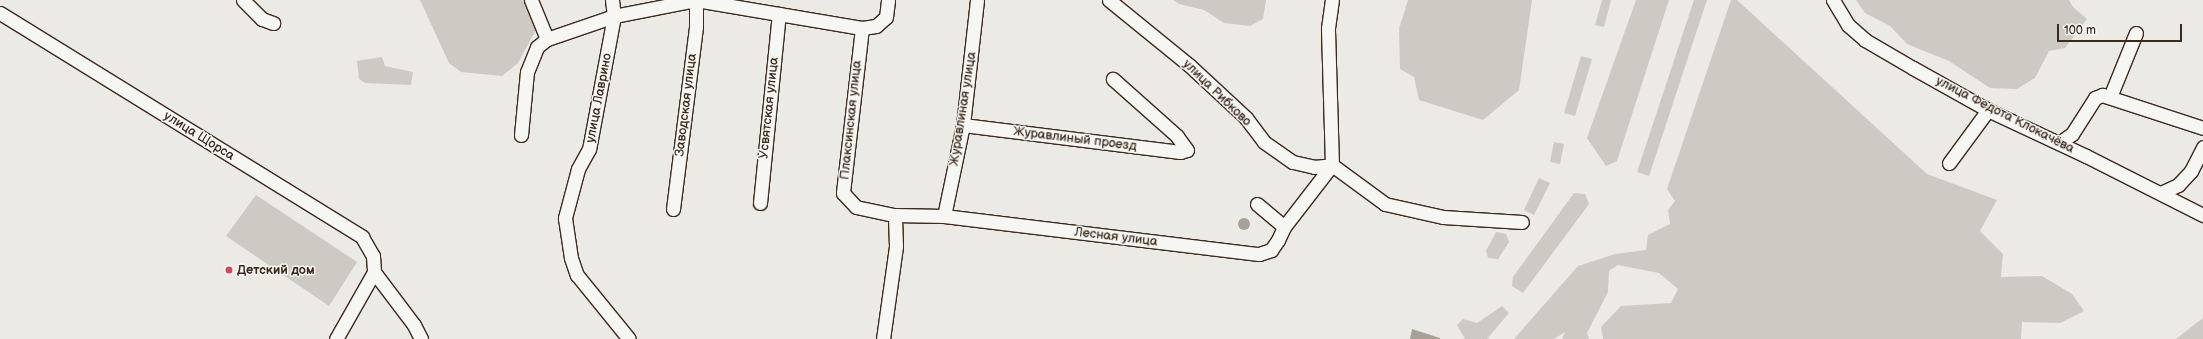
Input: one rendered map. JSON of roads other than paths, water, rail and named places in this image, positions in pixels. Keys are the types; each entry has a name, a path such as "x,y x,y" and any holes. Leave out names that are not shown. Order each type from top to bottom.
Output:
{"street":[{"path":"243,0 262,19 273,23"},
{"path":"531,0 547,39"},
{"name":"улица Лаврино","path":"612,0 614,16 589,149 578,169 565,218 571,258 578,275 629,339"},
{"path":"521,135 527,72 537,47 547,39 614,16 696,0 862,28 876,26 886,17 888,0"},
{"name":"Заводская улица","path":"673,209 696,26 696,0"},
{"name":"Журавлиная улица","path":"944,216 962,126 977,0"},
{"name":"улица Рибково","path":"1109,0 1189,65 1246,118 1264,142 1293,162 1314,167 1332,165"},
{"path":"1332,0 1328,28 1332,165 1385,204 1443,217 1522,222"},
{"name":"улица Федота Клокачёва","path":"1832,0 1848,25 1865,40 1988,110 2059,143 2203,215"},
{"name":"улица Щорса","path":"0,13 362,237 373,256 375,274"},
{"name":"Усвятская улица","path":"760,203 779,14"},
{"name":"Плаксинская улица","path":"856,207 843,193 862,28"},
{"path":"2110,97 2136,33"},
{"name":"Журавлиный проезд","path":"962,126 1180,152 1186,150 1177,136 1113,79"},
{"path":"2059,143 2072,134 2095,98 2102,95 2203,128"},
{"path":"1949,162 1988,110"},
{"path":"2161,193 2178,185 2191,171 2203,147"},
{"name":"Лесная улица","path":"856,207 895,215 944,216 1259,254 1271,250 1284,227 1332,165"},
{"path":"1257,204 1284,227"},
{"path":"883,339 896,246 895,215"},
{"path":"336,339 375,274 414,325 421,339"}],"place":[{"name":"Детский дом","path":"229,270"}]}
